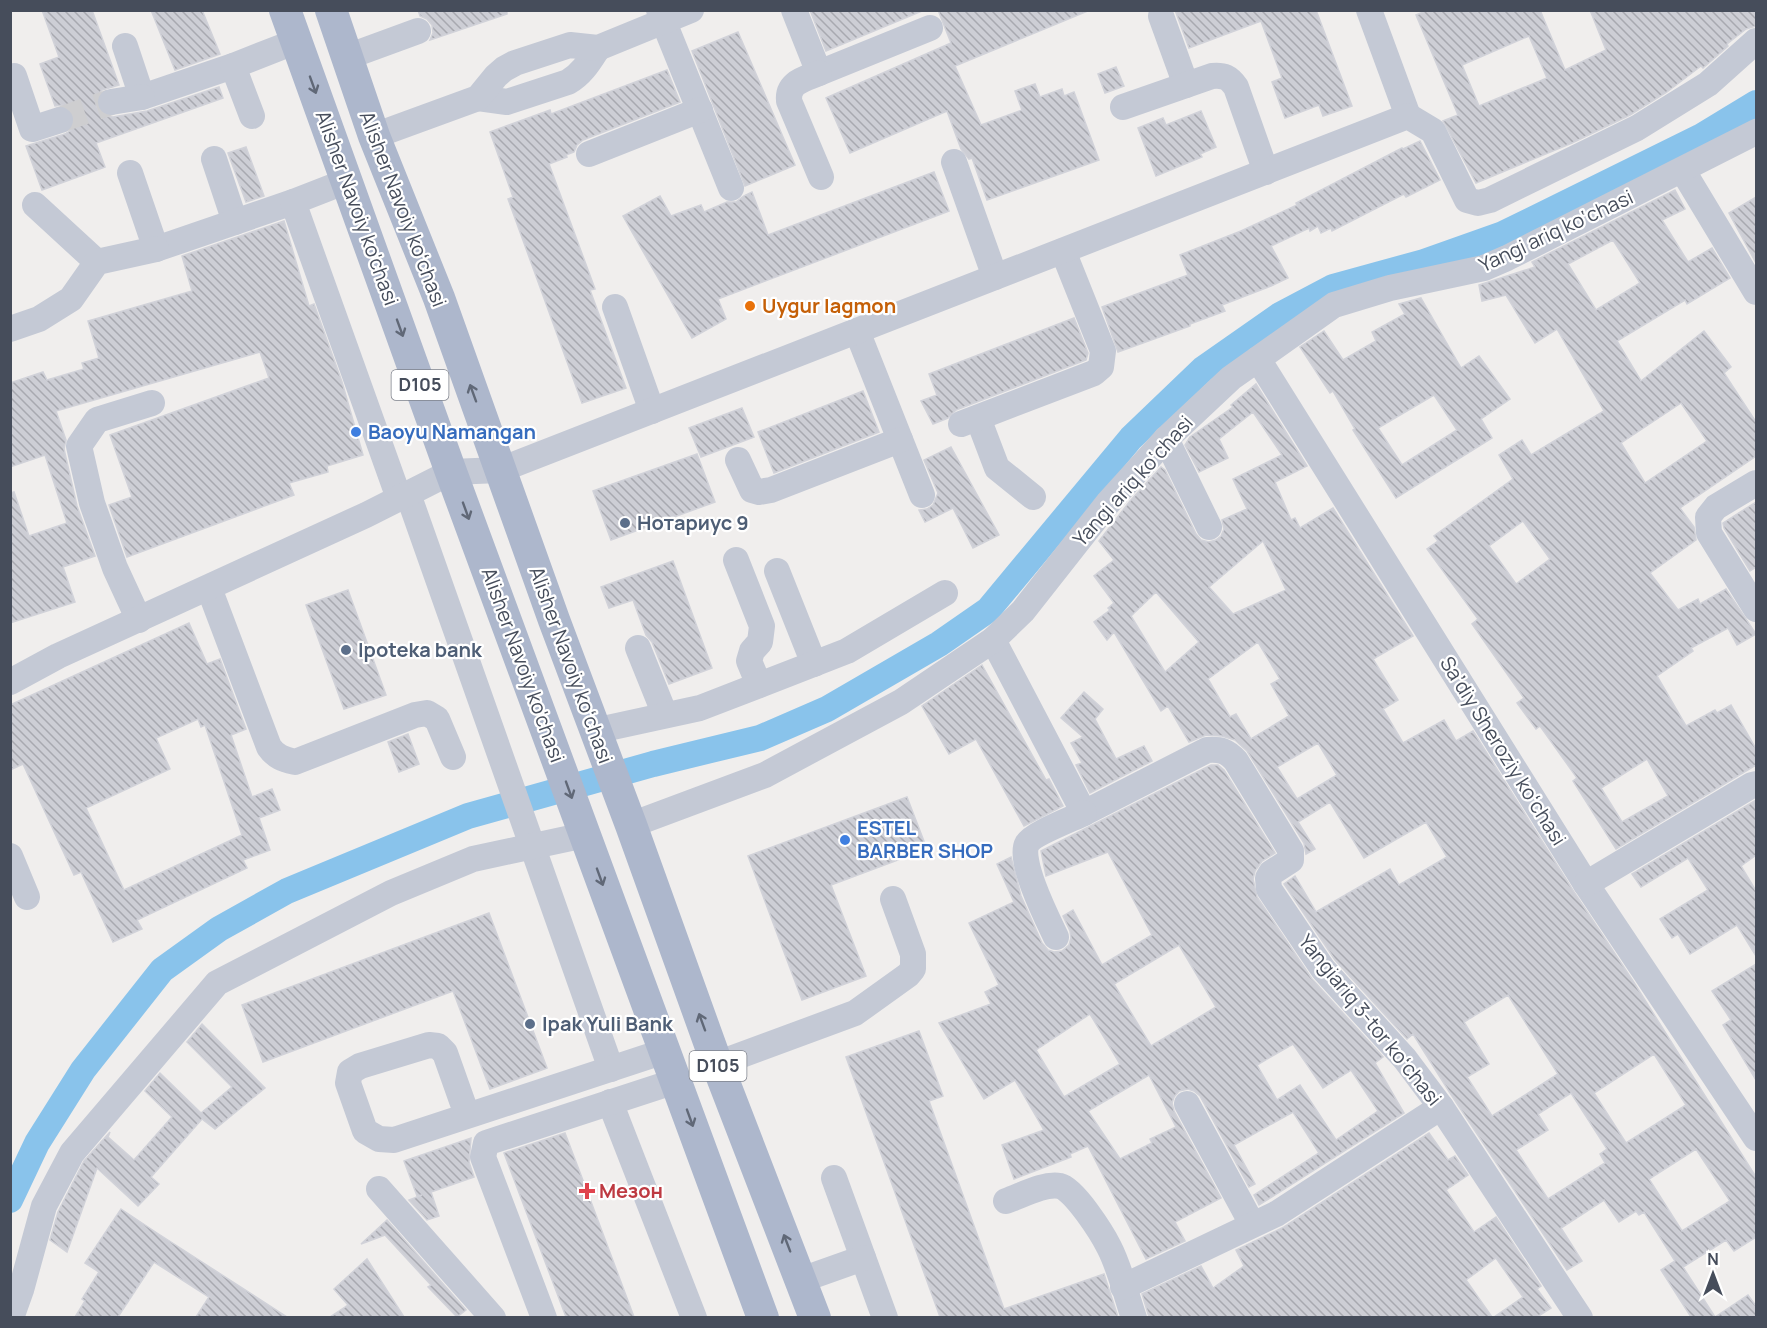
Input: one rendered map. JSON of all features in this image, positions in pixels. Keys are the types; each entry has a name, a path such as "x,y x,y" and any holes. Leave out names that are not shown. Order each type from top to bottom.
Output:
{"main road":[{"name":"Alisher Navoiy ko'chasi","path":"285,10 451,472 763,1317"},
{"name":"Alisher Navoiy koʻchasi","path":"331,10 374,136 439,298 717,1064 815,1317"}],"street":[{"path":"374,136 478,98 507,102 568,82 583,70 598,48 662,16 691,10"},
{"path":"794,10 819,73"},
{"path":"1369,10 1408,116 1433,132 1461,191 1467,200 1478,203 1490,200 1637,128 1708,84 1756,41"},
{"path":"662,16 731,188"},
{"path":"1161,16 1186,85"},
{"path":"820,177 789,101 788,94 791,87 797,82 930,28"},
{"path":"347,57 418,31"},
{"path":"111,102 142,97 297,41"},
{"path":"478,98 496,76 515,63 570,45 598,48"},
{"path":"125,46 142,97"},
{"path":"233,66 252,116"},
{"path":"1123,107 1212,76 1223,75 1231,79 1236,87 1266,172"},
{"path":"14,76 32,129 60,120"},
{"path":"589,154 700,110"},
{"path":"10,682 58,656 209,588 451,472 500,470 1408,116"},
{"name":"Yangi ariq ko‘chasi","path":"628,819 765,775 901,702 993,640 1023,611 1108,503 1166,439 1231,378 1334,305 1390,288 1484,268 1683,171 1756,132"},
{"path":"214,159 235,222"},
{"path":"954,162 995,277"},
{"path":"1683,171 1756,292"},
{"path":"130,173 156,249"},
{"path":"10,329 39,320 71,299 97,262 156,249 348,181"},
{"path":"293,202 524,822 611,1069"},
{"path":"35,205 97,262"},
{"path":"1033,497 998,468 970,421 1094,373 1101,367 1103,351 1063,251"},
{"path":"615,307 652,411"},
{"path":"857,331 921,495"},
{"name":"Saʼdiy Sheroziy koʻchasi","path":"1258,359 1586,884 1756,1137"},
{"path":"138,620 115,568 92,503 79,446 97,420 152,403"},
{"path":"1166,439 1209,527"},
{"path":"738,460 752,490 759,492 771,490 900,440"},
{"path":"1756,483 1716,507 1708,518 1709,533 1756,609"},
{"path":"736,560 762,626 760,642 752,651 749,661 759,685"},
{"path":"777,571 814,664"},
{"path":"209,588 274,755 295,762 427,713 437,719 453,757"},
{"path":"597,738 665,716 700,708 847,651 945,593"},
{"path":"993,640 1084,813 1035,837 1027,843 1025,850 1031,881 1056,937"},
{"path":"638,648 665,716"},
{"name":"Yangiariq 3-tor koʻchasi","path":"1084,813 1207,750 1218,749 1228,753 1236,761 1291,851 1291,860 1271,873 1268,878 1269,889 1323,969 1404,1059 1441,1107 1574,1315"},
{"path":"1586,884 1756,784"},
{"path":"11,1317 21,1290 44,1206 72,1153 217,983 391,893 473,859 532,846 583,828"},
{"path":"10,856 27,897"},
{"path":"717,1064 855,1013 908,975 913,969 913,954 893,899"},
{"path":"467,1115 445,1053 438,1046 429,1045 360,1066 350,1072 348,1083 365,1131 379,1139 394,1140 665,1051"},
{"path":"544,1317 483,1156 486,1143 676,1081"},
{"path":"610,1102 694,1317"},
{"path":"1187,1104 1252,1224"},
{"path":"1123,1287 1276,1214 1441,1107"},
{"path":"834,1178 885,1317"},
{"path":"1006,1201 1046,1187 1067,1188 1109,1247 1134,1317"},
{"path":"379,1189 493,1317"},
{"path":"801,1280 863,1258"}],"building":[{"path":"42,10 92,10 119,85 102,90 97,96 96,105 105,116 113,117 147,111 219,87 223,98 96,143 105,167 42,190 26,146 65,134 75,123 70,109 63,105 55,106 40,64 59,57"},
{"path":"151,10 202,10 220,54 175,70"},
{"path":"418,10 507,10 507,14 430,40 433,33 432,25 420,16"},
{"path":"810,10 922,10 922,11 826,51"},
{"path":"938,10 1090,10 955,66 981,125 1022,110 1015,91 1035,84 1040,97 1062,89 1064,96 1074,92 1099,160 987,200 972,158 969,159 961,149 947,111 850,153 826,98 951,43"},
{"path":"1175,10 1316,10 1352,106 1323,116 1319,105 1285,118 1272,82 1282,78 1261,21 1189,48"},
{"path":"1428,10 1540,10 1565,70 1606,50 1590,10 1756,10 1756,26 1746,29 1727,44 1728,46 1703,68 1701,66 1667,92 1630,115 1572,143 1476,183 1443,121 1458,115 1416,15","holes":["1529,36 1547,78 1479,106 1462,65"]},
{"path":"738,32 795,165 745,186 692,51"},
{"path":"1116,67 1124,86 1105,93 1098,74"},
{"path":"667,70 680,102 583,140 574,152 566,155 567,157 549,164 595,289 590,290 626,388 582,403 508,199 513,197 490,132 550,110 551,114"},
{"path":"1201,111 1216,147 1200,154 1202,157 1156,176 1138,128 1163,118 1166,125"},
{"path":"1420,141 1440,180 1406,197 1404,194 1332,231 1331,228 1321,233 1318,226 1310,231 1309,228 1271,246 1288,278 1222,305 1225,311 1118,352 1102,307 1188,275 1180,255 1241,231 1297,205 1296,203"},
{"path":"246,147 264,196 246,202 228,153"},
{"path":"934,172 949,211 718,299 726,319 692,338 623,216 660,196 671,216 701,205 704,212 727,202 736,202 752,192 768,235"},
{"path":"1675,190 1685,209 1662,220 1688,262 1712,248 1730,278 1687,304 1685,300 1617,341 1641,381 1704,331 1731,367 1724,373 1756,422 1756,456 1680,508 1694,527 1696,540 1650,573 1678,610 1698,599 1700,604 1726,589 1756,634 1737,645 1728,628 1691,648 1693,651 1657,676 1686,726 1715,710 1717,713 1731,705 1756,749 1756,765 1616,849 1573,781 1577,778 1540,726 1536,729 1517,703 1524,698 1472,624 1478,619 1427,549 1438,541 1434,536 1513,479 1499,455 1522,440 1531,455 1604,411 1557,329 1535,343 1506,295 1482,301 1479,285 1535,267 1532,262","holes":["1613,240 1640,283 1596,310 1568,264","1681,403 1707,441 1645,483 1621,443","1523,521 1550,559 1516,584 1489,546","1647,759 1668,796 1622,822 1601,788"]},
{"path":"1756,197 1756,263 1729,213"},
{"path":"284,221 309,306 314,304 342,382 363,455 327,466 328,472 289,483 294,495 127,557 109,505 132,497 110,435 269,378 260,352 56,411 66,440 64,449 77,506 95,556 63,567 75,602 10,623 10,493 14,492 29,536 67,523 45,455 10,467 10,383 43,372 47,380 84,369 82,363 99,358 88,321 192,291 182,256"},
{"path":"1421,298 1461,368 1479,356 1510,399 1481,419 1492,438 1396,498 1353,430 1355,429 1333,391 1330,393 1300,347 1324,331 1343,360 1376,341 1372,332 1405,314 1399,304","holes":["1434,395 1457,430 1402,465 1378,428"]},
{"path":"1074,318 1088,353 1086,360 956,410 948,418 933,424 921,401 937,395 929,374"},
{"path":"1256,384 1307,466 1275,482 1291,520 1295,518 1300,528 1333,508 1413,636 1373,659 1398,700 1383,709 1403,743 1444,720 1456,741 1473,731 1756,1177 1756,1237 1734,1251 1726,1240 1683,1267 1715,1317 1691,1317 1661,1270 1675,1261 1644,1212 1639,1215 1636,1211 1619,1222 1604,1200 1561,1228 1582,1261 1567,1270 1413,1034 1407,1039 1335,960 1284,884 1295,876 1316,912 1390,869 1399,885 1447,857 1426,822 1364,858 1330,802 1298,822 1315,849 1306,854 1304,843 1247,751 1235,740 1222,736 1206,735 1189,742 1168,706 1161,711 1114,632 1107,640 1094,622 1110,610 1108,608 1114,603 1094,576 1114,560 1099,541 1130,501 1161,467 1165,470 1196,534 1201,540 1209,542 1221,536 1224,529 1222,520 1247,509 1233,479 1282,455 1253,412 1219,439 1228,458 1199,472 1185,445 1190,437 1233,407 1231,405","holes":["1263,541 1286,590 1233,614 1209,587","1156,592 1199,642 1165,672 1131,616","1258,642 1280,679 1271,684 1289,716 1251,739 1236,714 1230,717 1208,679","1318,743 1337,775 1297,799 1277,767","1508,995 1558,1074 1492,1116 1467,1077 1489,1064 1464,1022","1654,1054 1686,1105 1626,1143 1594,1093","1571,1093 1607,1149 1600,1154 1605,1163 1548,1199 1516,1150 1548,1130 1538,1114","1696,1149 1730,1201 1682,1231 1649,1179"]},
{"path":"863,391 879,432 774,473 758,432"},
{"path":"742,408 754,437 701,457 689,428"},
{"path":"951,447 999,535 973,548 953,508 925,522 919,510 933,505 938,493 924,460"},
{"path":"697,454 715,502 611,540 593,491"},
{"path":"1756,502 1756,567 1750,571 1723,523"},
{"path":"673,561 712,668 669,684 652,642 646,635 633,600 609,608 601,587"},
{"name":"Ipoteka bank","path":"348,590 386,695 344,709 306,605"},
{"path":"189,623 207,664 220,659 246,729 231,735 252,797 272,789 280,810 259,818 270,850 243,860 247,868 137,920 142,929 113,942 81,872 74,875 23,764 10,770 10,705","holes":["198,719 201,727 205,725 242,835 124,890 86,808 170,769 156,738"]},
{"path":"982,665 1063,806 1024,826 976,739 949,754 922,706"},
{"path":"1084,692 1103,709 1095,719 1116,759 1144,746 1152,761 1090,793 1076,765 1082,763 1071,743 1083,737 1061,718"},
{"path":"408,734 419,764 399,772 388,742"},
{"path":"1211,765 1218,765 1224,770 1275,853 1262,861 1255,871 1253,879 1257,897 1312,979 1383,1057 1375,1063 1404,1113 1259,1205 1254,1195 1319,1153 1293,1112 1234,1145 1255,1184 1249,1187 1200,1096 1188,1089 1179,1091 1172,1103 1174,1111 1221,1198 1175,1222 1185,1241 1146,1259 1088,1146 1070,1154 1071,1157 1014,1179 1002,1145 1044,1130 1015,1080 984,1099 939,1023 991,1004 985,992 999,985 969,923 1014,902 997,864 1011,857 1021,896 1042,943 1048,950 1062,951 1069,945 1070,931 1063,916 1073,910 1102,965 1152,935 1108,852 1046,876 1041,851","holes":["1179,945 1216,1007 1151,1046 1114,984","1090,1014 1120,1064 1064,1097 1036,1050","1293,1044 1323,1088 1351,1070 1378,1111 1336,1140 1300,1085 1277,1100 1257,1065","1149,1075 1176,1127 1150,1139 1152,1143 1120,1159 1088,1111"]},
{"path":"907,797 927,849 831,885 866,976 802,1000 748,856"},
{"path":"1756,800 1756,855 1741,866 1756,891 1756,956 1737,925 1690,954 1678,934 1672,938 1660,919 1708,890 1688,858 1641,887 1632,874"},
{"path":"489,913 547,1068 490,1089 453,991 263,1062 242,1005"},
{"path":"1756,964 1756,1080 1723,1025 1731,1020 1712,991"},
{"path":"202,1024 265,1088 215,1129 202,1119 151,1177 159,1184 138,1206 97,1168 67,1252 50,1240 58,1212 84,1161 110,1132 108,1137 134,1160 172,1117 145,1091 160,1073 201,1113 232,1087 187,1042"},
{"path":"919,1031 943,1096 929,1101 1004,1309 1104,1274 1118,1317 940,1317 846,1057"},
{"path":"565,1133 634,1317 566,1317 504,1153"},
{"path":"1429,1133 1448,1160 1455,1156 1468,1175 1446,1190 1474,1232 1496,1217 1541,1286 1537,1289 1551,1308 1537,1317 1494,1317 1523,1297 1496,1258 1466,1280 1492,1317 1149,1317 1142,1294 1201,1266 1213,1288 1244,1266 1236,1250 1284,1227"},
{"path":"471,1138 469,1162 474,1177 431,1192 439,1216 427,1220 409,1200 422,1195 417,1196 404,1161"},
{"path":"121,1209 287,1317 196,1317 209,1297 154,1262 118,1317 75,1317 85,1301 82,1299 99,1272 85,1263"},
{"path":"387,1220 466,1310 457,1317 428,1287 431,1285 385,1235 361,1244"},
{"path":"367,1259 404,1317 330,1317 348,1305 334,1289"},
{"path":"1748,1295 1756,1306 1756,1317 1715,1317"}],"waterway":[{"path":"10,1200 37,1143 83,1070 162,970 219,929 287,891 468,816 653,764 760,738 827,709 939,644 988,610 1131,438 1203,369 1280,315 1333,287 1424,262 1503,234 1700,137 1756,103"}],"tunnel":[{"path":"60,120 111,102"}],"place":[{"name":"Uygur lagmon","path":"750,306"},
{"name":"Baoyu Namangan","path":"356,432"},
{"name":"Нотариус 9","path":"625,523"},
{"name":"Ipoteka bank","path":"346,650"},
{"name":"ESTEL BARBER SHOP","path":"845,840"},
{"name":"Ipak Yuli Bank","path":"530,1024"},
{"name":"Мезон","path":"587,1191"}]}
